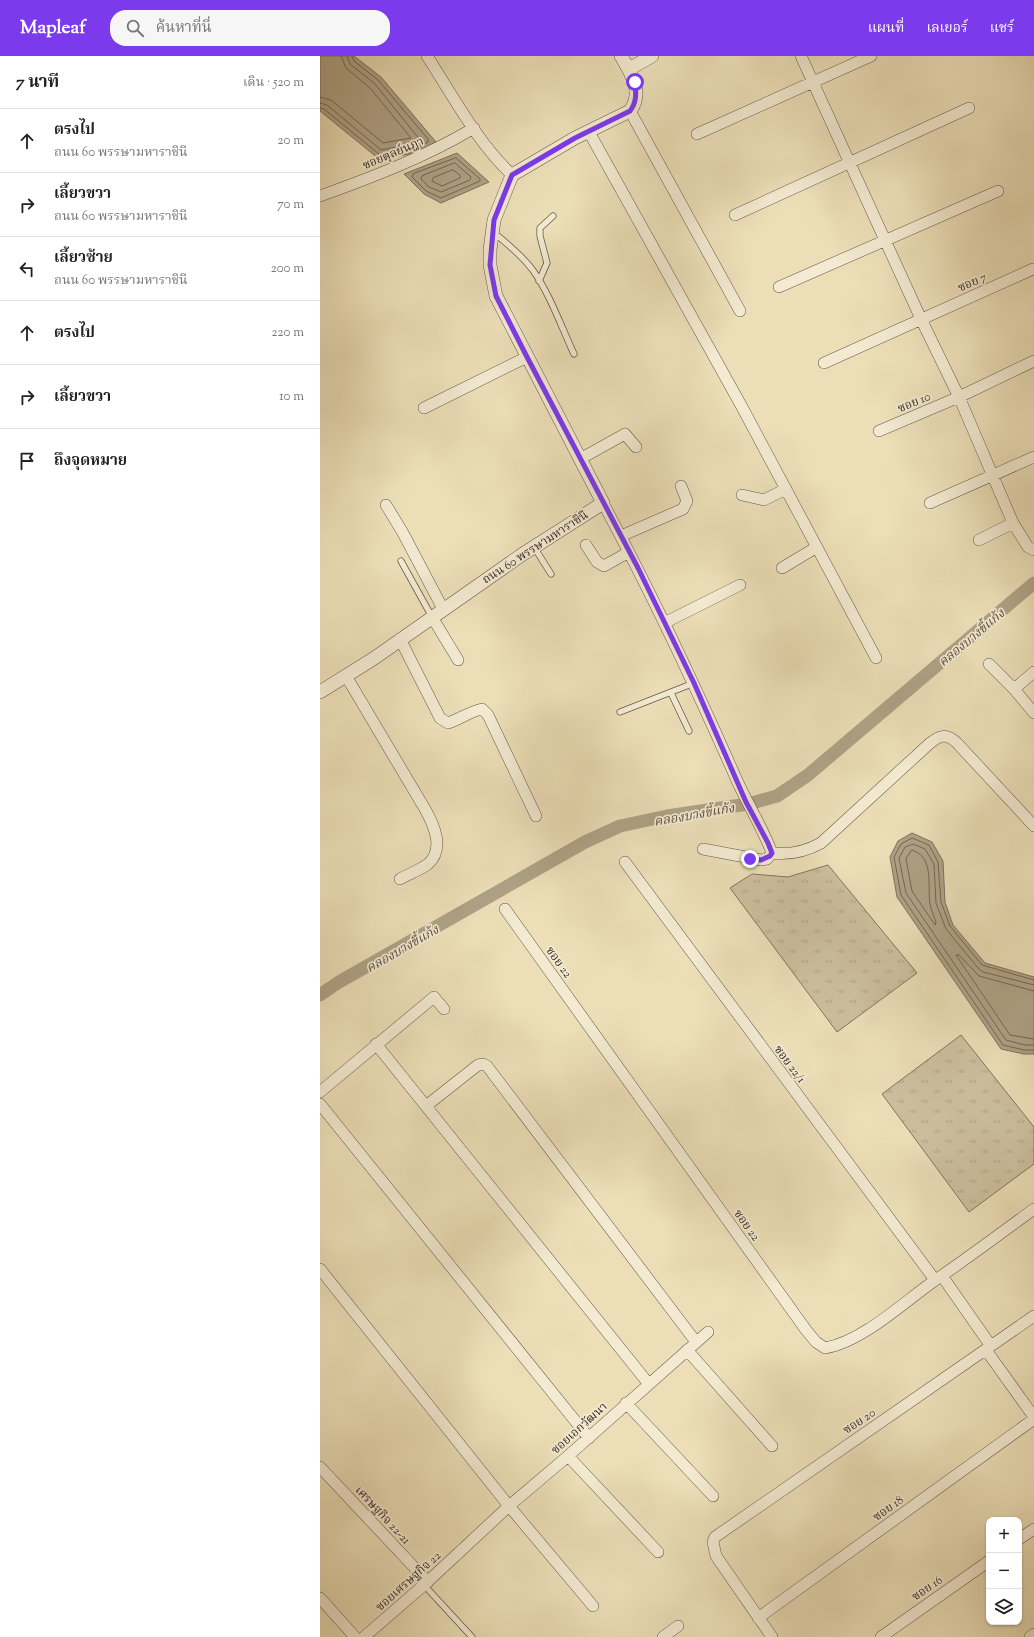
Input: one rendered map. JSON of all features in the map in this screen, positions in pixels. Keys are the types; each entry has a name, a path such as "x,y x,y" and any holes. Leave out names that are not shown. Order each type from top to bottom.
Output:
{"street":[{"path":"427,56 474,128 502,166 512,175"},
{"path":"621,56 635,82 636,96 634,106 630,111 512,175 494,220 490,265 496,296 621,536 694,683 746,802 759,824 772,853"},
{"path":"629,69 652,56"},
{"path":"801,56 921,319 959,397 1013,524 1028,547 1034,550"},
{"path":"697,134 871,56"},
{"path":"735,215 969,108"},
{"path":"630,111 740,311"},
{"name":"ซอยตุลย์นฎา","path":"320,196 385,172 447,144 474,128"},
{"path":"589,132 786,489 876,658"},
{"path":"779,287 998,191"},
{"name":"ซอย 7","path":"824,363 1033,269"},
{"path":"424,408 527,357"},
{"name":"ซอย 10","path":"879,431 959,397 1034,362"},
{"path":"580,459 625,434 636,447"},
{"path":"930,503 1034,457"},
{"path":"621,536 683,509 687,501 681,486"},
{"path":"742,495 764,500 786,489"},
{"name":"ถนน 60 พรรษามหาราชินี","path":"320,692 346,676 534,547 603,503"},
{"path":"386,505 403,533 443,609"},
{"path":"979,540 1013,524"},
{"path":"586,545 597,562 604,566 629,552"},
{"path":"782,568 816,547"},
{"path":"664,623 740,585"},
{"path":"432,616 458,660"},
{"path":"400,639 440,718 448,723 456,721 472,711 482,709 488,715 536,816"},
{"path":"989,664 1014,689 1034,713"},
{"path":"1014,689 1034,672"},
{"path":"346,676 425,809 432,822 436,837 435,855 427,864 400,879"},
{"path":"772,853 796,853 811,848 821,842 937,737 944,735 950,737 957,743 1034,826"},
{"path":"703,849 761,860 767,859 772,853"},
{"name":"ซอย 22/1","path":"625,862 938,1278 989,1348 1034,1418"},
{"name":"ซอย 22","path":"505,909 816,1342 825,1348 836,1346 852,1338 1034,1209"},
{"path":"320,1092 434,997 444,1009"},
{"path":"376,1044 648,1384"},
{"path":"426,1106 478,1065 483,1064 487,1066 696,1342"},
{"path":"320,1104 589,1438"},
{"path":"320,1269 509,1506 593,1606"},
{"name":"ซอย 20","path":"758,1618 716,1556 713,1542 715,1536 1034,1316"},
{"name":"ซอยเอกวัฒนา","path":"468,1544 509,1506 589,1438 626,1403 708,1332"},
{"path":"687,1350 772,1446"},
{"path":"626,1403 713,1496"},
{"name":"ซอย 18","path":"758,1618 1034,1418"},
{"path":"568,1456 658,1552"},
{"name":"เศรษฐกิจ 22-21","path":"320,1467 426,1584"},
{"path":"1022,1537 1034,1529"},
{"name":"ซอยเศรษฐกิจ 22","path":"364,1637 426,1584 468,1544"},
{"name":"ซอย 16","path":"881,1637 986,1563"},
{"path":"320,1598 355,1637"},
{"path":"758,1618 772,1637"},
{"path":"664,1637 678,1626"},
{"path":"1030,1637 1034,1634"}],"lane":[{"path":"539,280 547,263 540,236 540,228 553,216"},
{"path":"493,232 515,250 532,268 574,354"},
{"path":"534,547 551,574"},
{"path":"401,561 432,616"},
{"path":"620,712 694,683"},
{"path":"671,693 689,731"},
{"path":"426,1584 472,1637"}],"green space":[{"path":"828,865 917,973 837,1032 730,888 752,874 788,877"},
{"path":"961,1035 1034,1127 1034,1164 969,1212 882,1094"}],"water":[{"path":"320,56 354,56 381,77 436,142 416,153 379,159 320,111"},
{"path":"457,153 489,182 441,203 424,194 404,174"},
{"path":"912,833 932,842 943,861 945,902 953,925 985,963 1034,977 1034,1054 1024,1054 1001,1049 897,897 890,857 898,841"}],"waterway":[{"name":"คลองบางขี้แก้ง","path":"320,995 339,982 585,842 620,826 667,816 748,804 777,796 808,775 1034,583"}],"route":[{"path":"635,82 636,96 634,106 630,111 575,138 512,175 507,183 494,220 490,250 490,265 496,296 638,568 694,683 746,802 768,843 772,853 767,859 750,859"}]}
